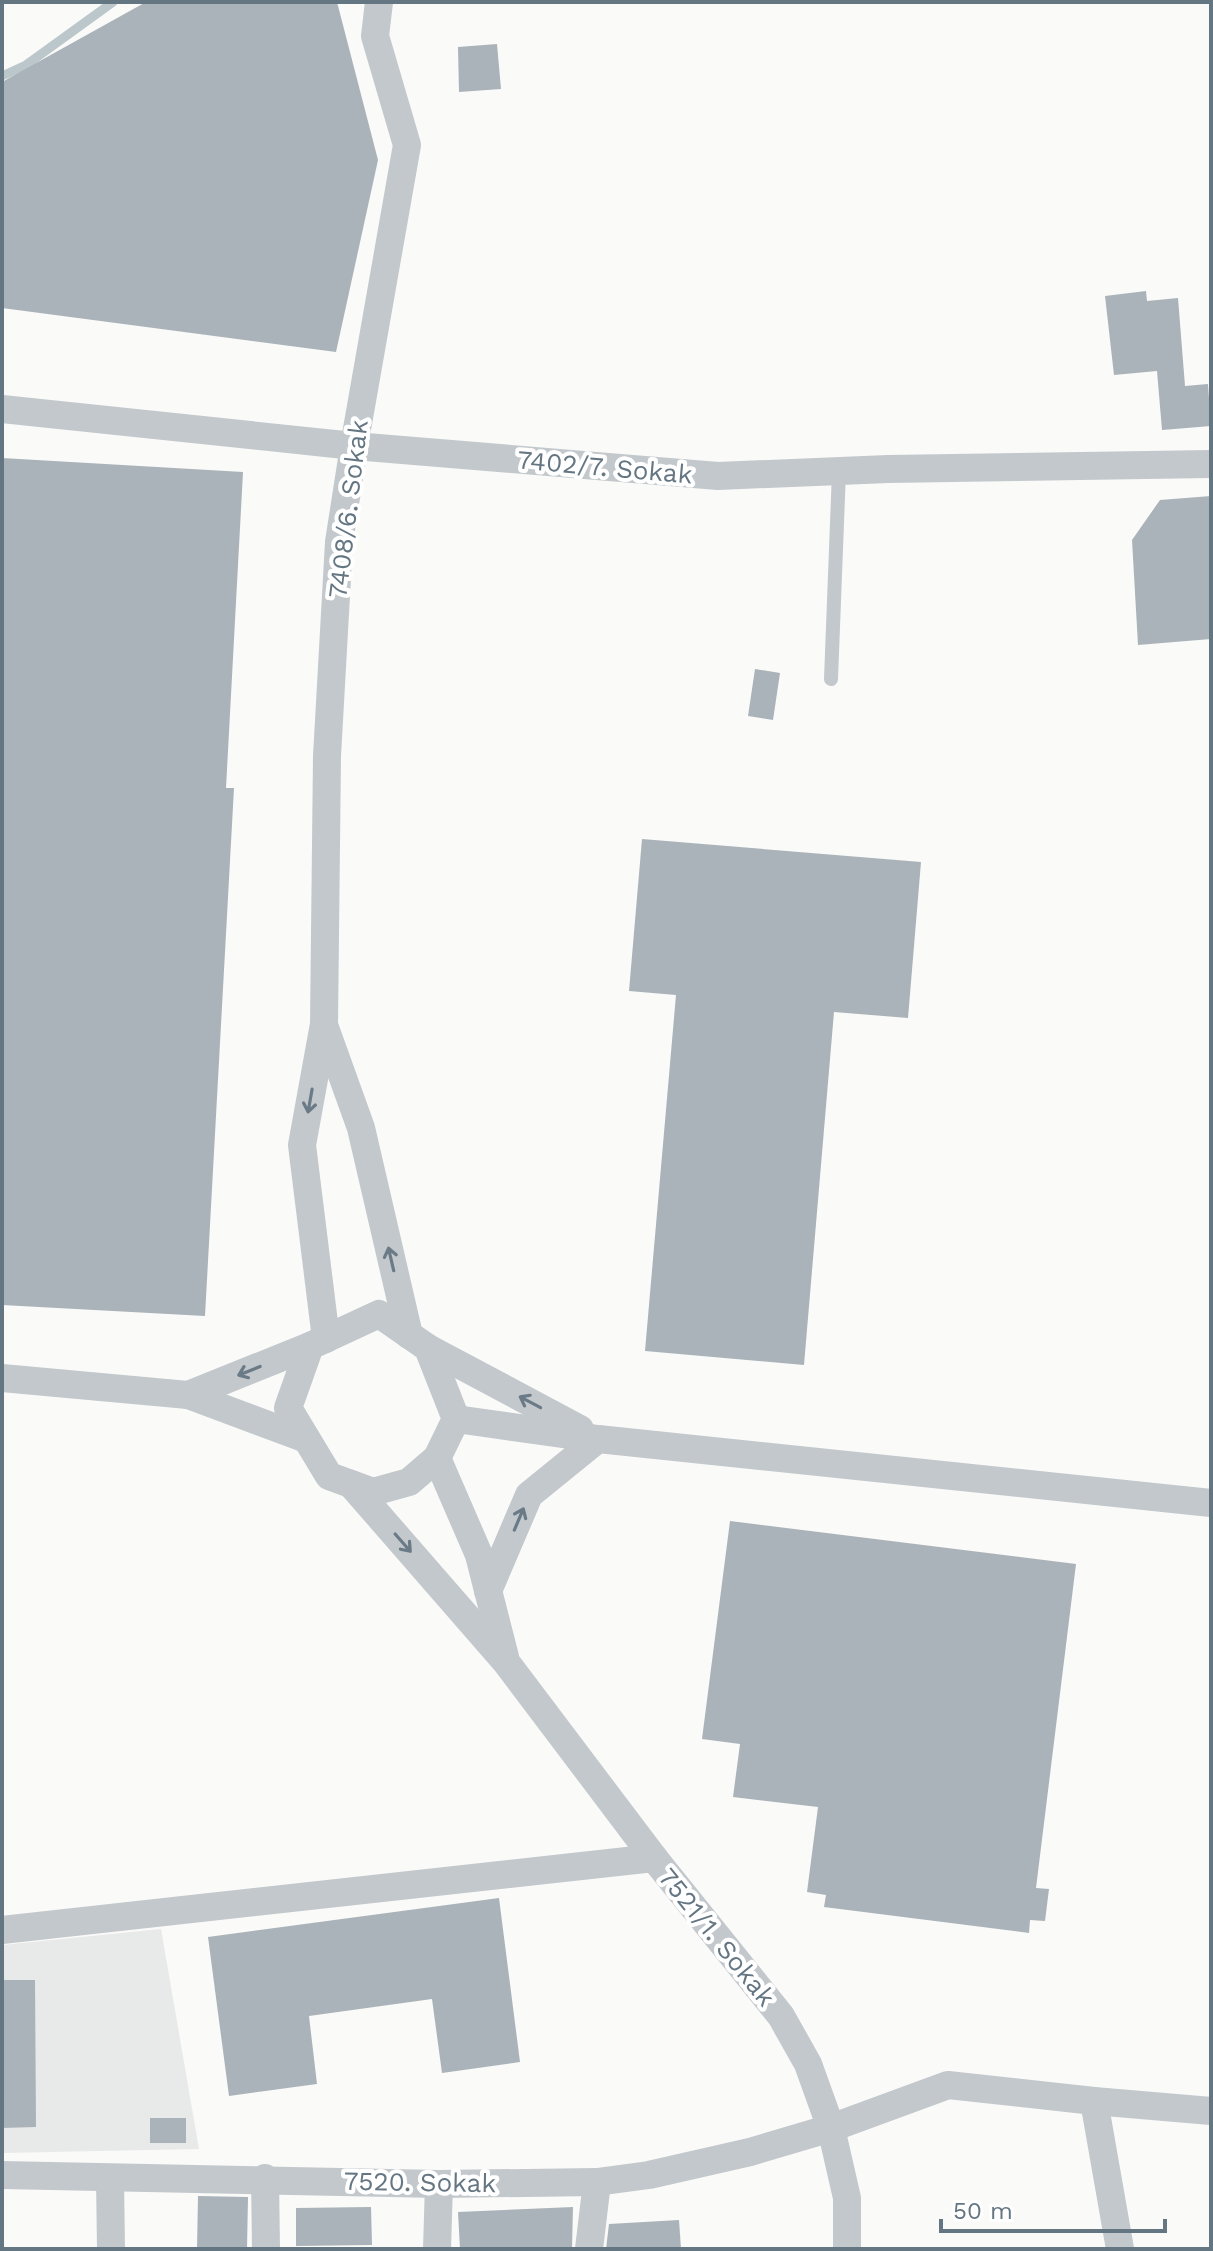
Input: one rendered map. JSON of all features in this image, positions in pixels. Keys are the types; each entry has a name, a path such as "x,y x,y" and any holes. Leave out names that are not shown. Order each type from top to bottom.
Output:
{"street":[{"name":"7408/6. Sokak","path":"324,1024 327,756 339,542 407,145 375,36 379,2"},
{"name":"7402/7. Sokak","path":"2,409 354,446 718,476 1211,464"},
{"path":"324,1024 361,1128 418,1342 456,1419"},
{"path":"324,1024 302,1145 318,1342 288,1408 329,1476 373,1492 409,1482 437,1458 456,1419"},
{"path":"188,1395 379,1314 418,1342 598,1439"},
{"path":"2,1378 188,1395 306,1439"},
{"path":"456,1419 598,1439 1211,1503"},
{"path":"488,1591 529,1495 598,1439"},
{"path":"437,1458 479,1555 506,1662"},
{"name":"7521/1. Sokak","path":"351,1484 506,1662 654,1858 781,2016 808,2064 831,2128 847,2198 847,2249"},
{"path":"2,1930 654,1858"},
{"name":"7520. Sokak","path":"2,2175 265,2178 439,2184 597,2182 649,2175 750,2152 831,2128 948,2085 1211,2111"},
{"path":"1094,2101 1120,2249"},
{"path":"110,2178 111,2249"},
{"path":"265,2178 266,2249"},
{"path":"589,2249 597,2182"},
{"path":"437,2249 439,2184"}],"lane":[{"path":"831,679 839,471"}],"shaded area":[{"path":"161,1929 199,2149 2,2153 2,1945"}],"building":[{"path":"146,2 337,2 378,160 336,352 2,308 2,82"},
{"path":"497,44 501,89 459,92 458,47"},
{"path":"1146,291 1147,301 1178,298 1185,386 1208,384 1211,426 1162,430 1157,371 1114,375 1105,296"},
{"path":"2,458 243,472 226,788 234,788 205,1316 2,1305"},
{"path":"1211,496 1211,639 1138,645 1132,540 1160,500"},
{"path":"755,669 780,673 773,720 748,716"},
{"path":"642,839 921,862 908,1018 834,1012 804,1365 645,1351 676,995 629,991"},
{"path":"730,1521 1076,1564 1036,1888 1049,1889 1045,1921 1030,1920 1029,1933 824,1907 826,1895 807,1892 818,1807 733,1797 740,1744 702,1739"},
{"path":"499,1898 520,2062 442,2073 432,1999 309,2016 317,2084 229,2096 208,1937"},
{"path":"2,1980 35,1980 36,2127 2,2128"},
{"path":"150,2118 186,2118 186,2143 150,2143"},
{"path":"198,2196 248,2197 247,2249 197,2249"},
{"path":"371,2207 372,2245 296,2246 296,2208"},
{"path":"573,2207 572,2249 460,2249 458,2212"},
{"path":"679,2220 681,2249 606,2249 609,2224"}],"waterway":[{"path":"2,76 26,65 113,2"}]}
